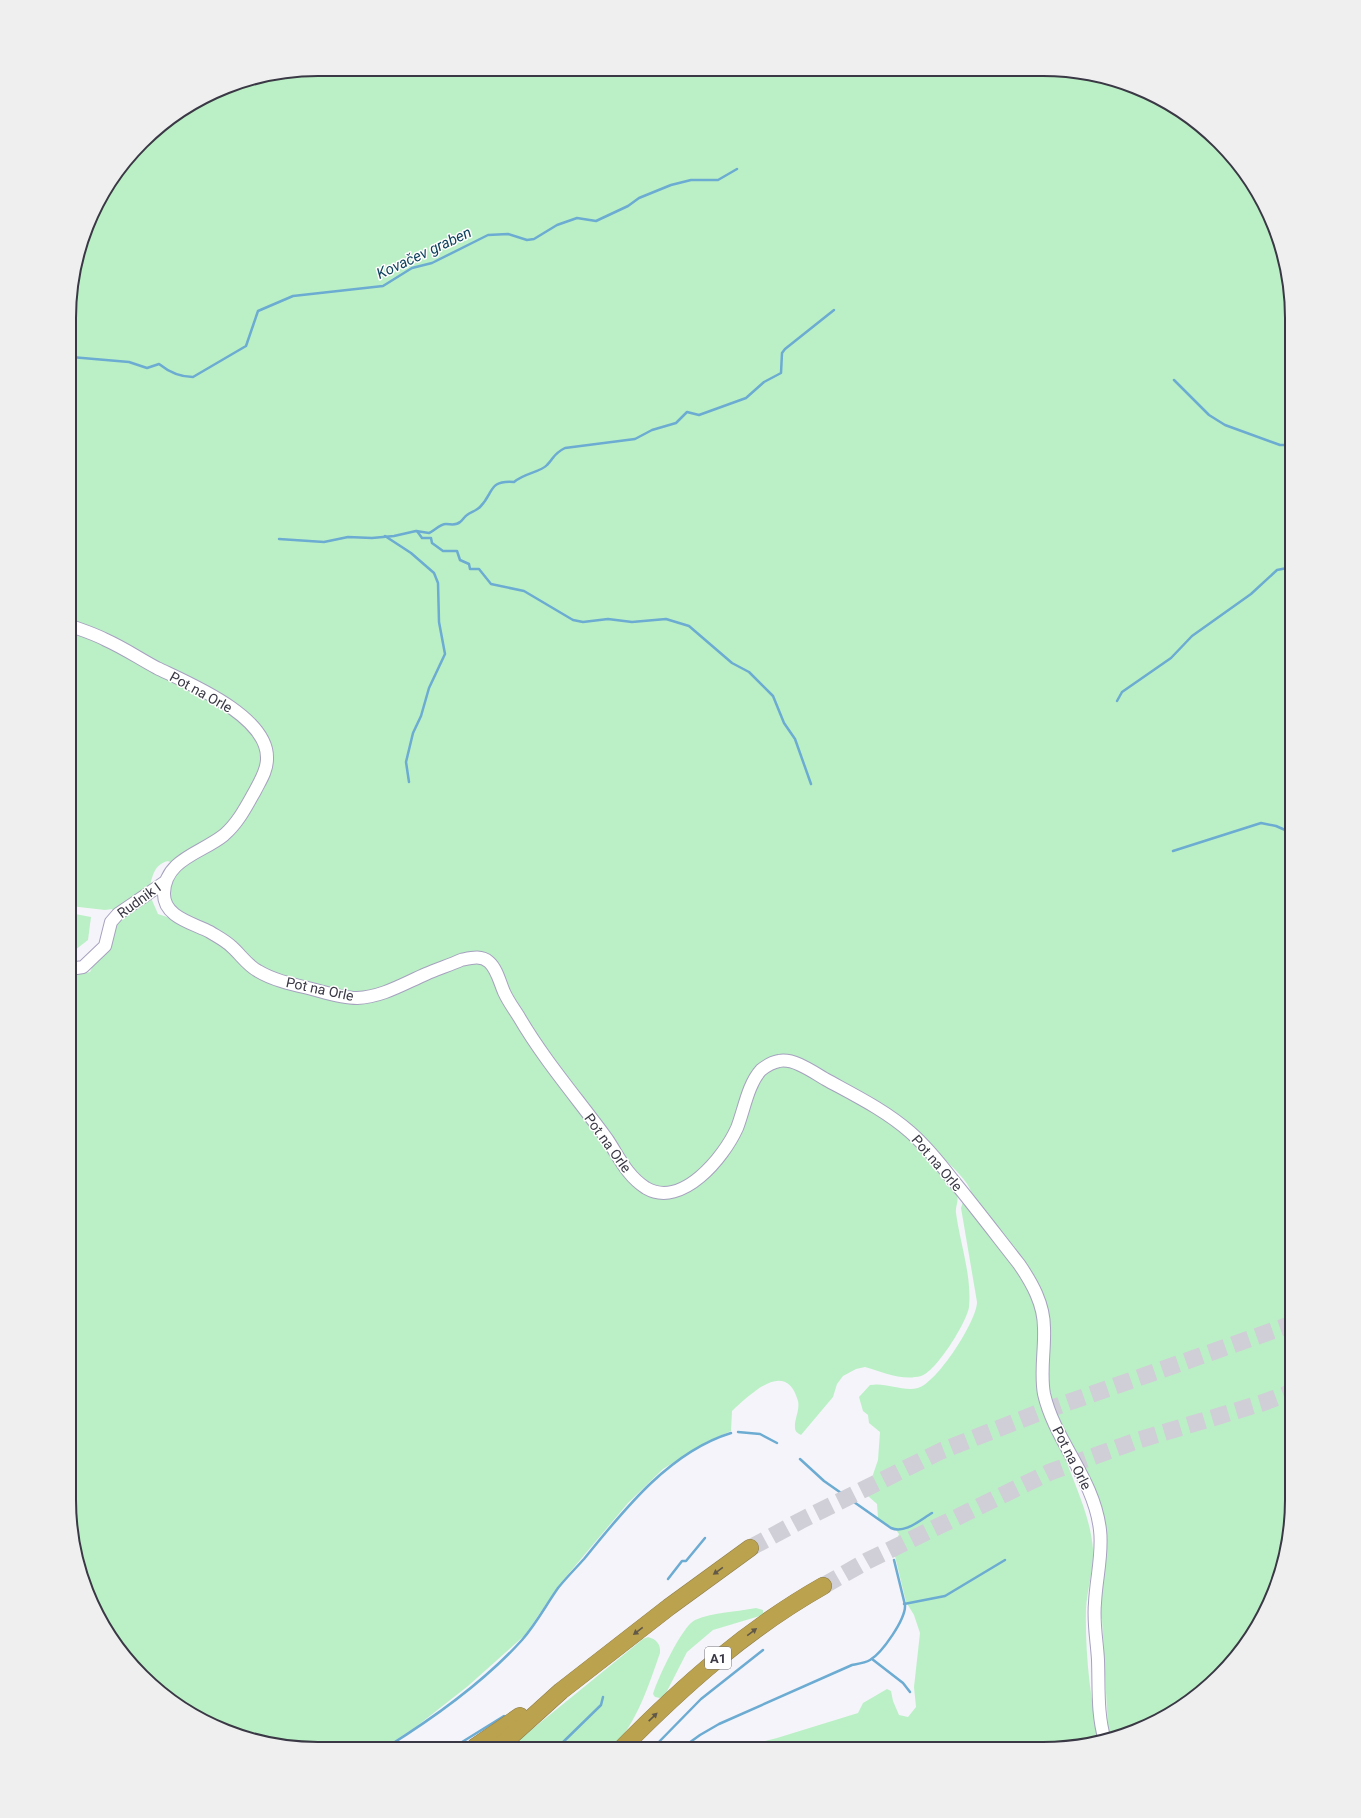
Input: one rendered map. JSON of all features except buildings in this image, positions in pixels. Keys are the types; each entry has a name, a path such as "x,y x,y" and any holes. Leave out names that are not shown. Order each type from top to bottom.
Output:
{"highway":[{"path":"483,1742 561,1691 750,1548"},
{"name":"A1","path":"629,1742 675,1696 721,1656 799,1599 823,1586"},
{"path":"506,1742 561,1691"}],"street":[{"name":"Pot na Orle","path":"76,628 106,639 156,667 215,696 243,717 264,744 267,758 266,767 240,816 231,828 214,842 182,860 174,868 166,882 164,900 166,907 173,914 218,937 232,947 243,960 256,970 295,985 356,998 386,993 461,960 473,957 483,958 490,963 521,1021 608,1140 624,1167 635,1179 657,1193 669,1193 680,1189 696,1180 710,1167 729,1142 753,1084 761,1071 769,1064 781,1060 790,1061 807,1069 878,1108 910,1132 934,1156 1019,1264 1031,1281 1038,1297 1044,1327 1042,1377 1044,1394 1056,1427 1086,1482 1100,1530 1100,1549 1094,1612 1099,1716 1103,1734"},
{"name":"Rudnik I","path":"76,968 83,967 105,946 111,922 118,914 166,882"}],"green space":[{"path":"318,76 1043,76 1075,78 1106,84 1136,94 1164,108 1203,136 1225,158 1244,183 1267,225 1277,255 1283,286 1285,318 1285,1500 1283,1532 1277,1563 1267,1593 1253,1621 1225,1660 1203,1682 1164,1710 1136,1724 1109,1733 1102,1619 1099,1618 1098,1529 1058,1425 1037,1364 1065,1459 1080,1497 1091,1536 1093,1557 1086,1609 1086,1642 1093,1709 1099,1735 1075,1740 1043,1742 761,1742 858,1713 863,1703 887,1689 891,1691 893,1701 899,1715 908,1717 916,1707 914,1687 920,1633 914,1615 906,1602 893,1548 899,1534 896,1530 878,1518 877,1504 868,1496 867,1492 878,1460 880,1432 869,1423 868,1415 863,1411 859,1397 870,1385 876,1384 912,1389 926,1384 945,1364 955,1350 970,1323 977,1302 961,1208 963,1202 973,1201 970,1189 962,1177 942,1157 810,1067 768,1060 731,1133 697,1174 676,1188 650,1186 629,1167 567,1076 528,1024 490,956 377,991 353,995 281,976 253,963 172,909 166,897 175,871 222,841 270,772 258,726 76,625 76,318 78,286 84,255 94,225 108,197 126,171 136,158 158,136 197,108 225,94 255,84 286,78"},
{"path":"76,632 107,643 230,713 254,737 259,746 262,764 258,776 230,824 172,863 168,861 156,869 148,891 158,914 185,923 221,945 249,971 353,1001 466,963 486,964 624,1172 663,1198 676,1196 699,1182 758,1082 773,1066 788,1065 877,1111 916,1143 943,1172 946,1185 954,1190 957,1195 958,1200 956,1213 969,1283 969,1307 963,1324 950,1346 935,1366 921,1376 899,1377 865,1367 856,1369 843,1376 837,1384 833,1397 801,1435 795,1429 798,1401 792,1388 785,1382 777,1381 758,1389 732,1411 731,1431 706,1442 663,1469 628,1503 559,1585 525,1635 468,1686 417,1726 393,1742 318,1742 286,1740 255,1734 225,1724 197,1710 158,1682 136,1660 126,1647 108,1621 94,1593 84,1563 78,1532 76,1500 76,971 85,973 90,972 112,924 120,922 112,909 105,910 76,907"},
{"path":"76,914 91,917 88,940 76,949"},
{"path":"756,1608 763,1610 763,1615 713,1630 687,1652 665,1695 660,1698 655,1697 653,1694 659,1677 677,1642 690,1624 695,1620 710,1615"},
{"path":"648,1637 657,1642 660,1647 660,1653 636,1715 618,1742 516,1742 643,1639"}],"waterway":[{"name":"Kovačev graben","path":"76,357 129,362 147,368 159,364 175,374 193,377 246,346 258,311 293,296 383,286 412,268 432,263 488,235 508,234 527,240 534,239 557,225 577,218 596,221 628,206 639,198 671,185 691,180 718,180 737,169"},
{"path":"279,539 324,542 348,537 372,538 394,536 416,531 429,533 444,524 457,524 467,515 477,510 484,502 492,488 496,485 500,483 514,482 541,469 547,465 556,454 565,448 635,439 652,430 676,423 687,412 699,415 746,398 764,382 781,373 782,353 785,349 834,310"},
{"path":"1174,380 1209,415 1225,425 1280,445 1285,445"},
{"path":"417,531 422,538 431,538 432,543 443,551 457,551 460,560 469,564 470,569 479,569 491,584 524,591 573,620 583,622 608,619 632,622 666,619 689,626 732,663 749,672 773,696 784,723 795,739 811,784"},
{"path":"385,536 411,553 434,573 438,583 439,622 445,654 429,688 421,716 413,733 406,762 409,782"},
{"path":"1117,701 1122,692 1171,658 1192,636 1251,594 1277,570 1285,568"},
{"path":"1173,851 1261,823 1276,826 1285,830"},
{"path":"738,1432 760,1434 777,1443"},
{"path":"395,1742 423,1724 458,1698 492,1670 522,1640 561,1584 631,1503 649,1485 687,1454 708,1442 731,1433"},
{"path":"800,1459 824,1481 891,1528 907,1528 932,1513"},
{"path":"668,1579 682,1561 686,1561 705,1538"},
{"path":"690,1742 719,1724 852,1665 868,1661 875,1656 887,1643 898,1627 904,1611 905,1605 894,1560"},
{"path":"904,1604 945,1596 1005,1560"},
{"path":"659,1742 701,1699 763,1650"},
{"path":"872,1659 903,1683 910,1692"},
{"path":"563,1742 601,1705 603,1697"},
{"path":"462,1742 504,1716"}],"tunnel":[{"path":"750,1548 800,1521 941,1451 1038,1413 1285,1326"},
{"path":"823,1586 867,1561 1050,1472 1139,1440 1262,1403 1285,1395"}]}
